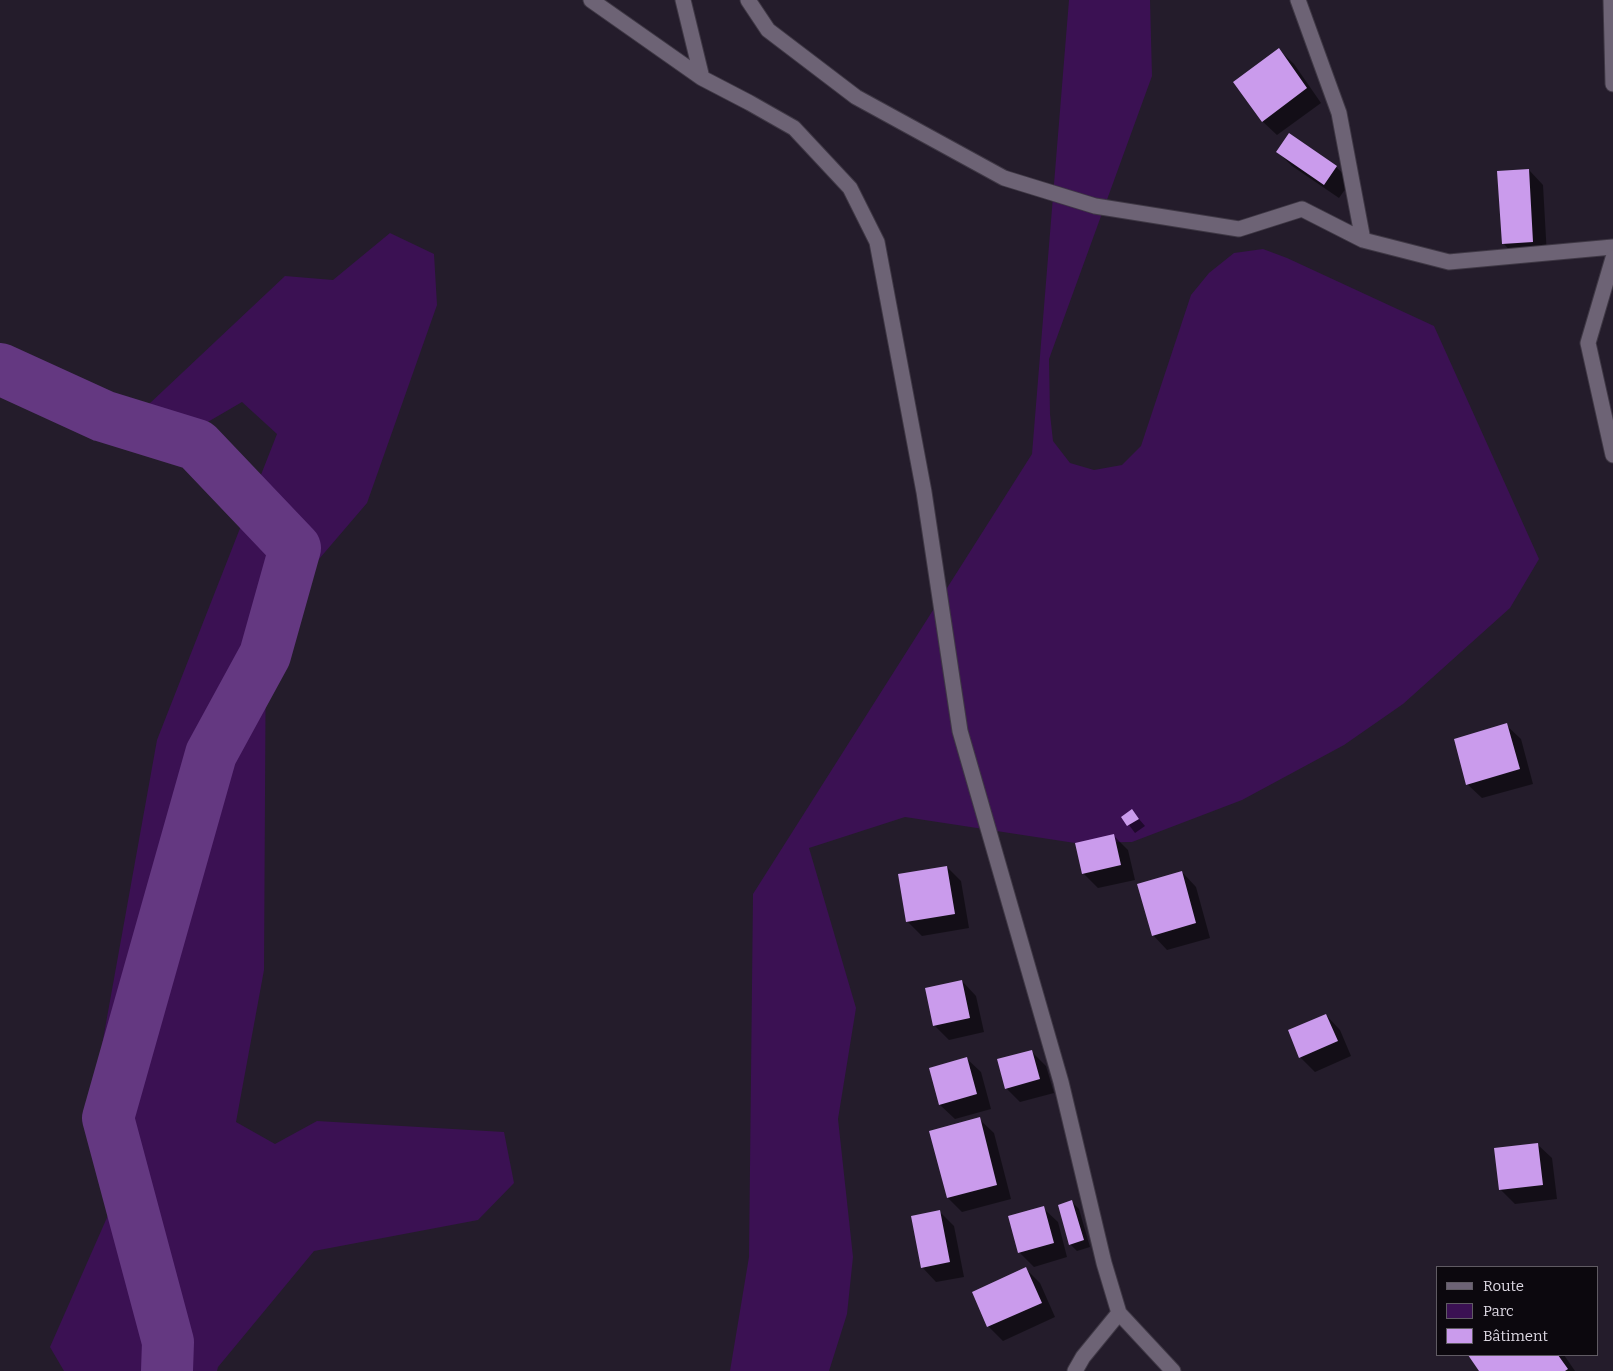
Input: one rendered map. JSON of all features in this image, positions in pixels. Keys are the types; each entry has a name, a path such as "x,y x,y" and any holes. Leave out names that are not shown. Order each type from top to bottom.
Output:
{"street":[{"path":"591,0 702,78 750,102 794,128 850,188 877,242 924,492 960,732 1061,1082 1104,1263 1119,1313 1173,1371"},
{"path":"683,0 702,78"},
{"path":"748,0 768,30 856,96 1004,178 1095,206 1240,229 1302,209 1363,240 1448,262 1613,246"},
{"path":"1298,0 1339,113 1363,240"},
{"path":"1611,0 1613,84"},
{"path":"1613,258 1588,343 1613,455"},
{"path":"1075,1371 1083,1357 1119,1313"}],"green space":[{"path":"1069,0 1150,0 1152,76 1049,359 1050,414 1053,441 1070,463 1094,470 1122,465 1141,446 1191,295 1209,273 1234,253 1263,249 1287,258 1434,326 1539,559 1510,608 1403,704 1344,745 1242,800 1132,842 1075,843 905,817 809,848 856,1008 838,1119 853,1257 847,1314 829,1371 730,1371 749,1257 753,894 1032,454"},
{"path":"390,233 434,254 437,305 367,503 266,621 264,970 236,1122 275,1144 317,1121 504,1132 514,1183 478,1220 314,1251 218,1367 217,1371 64,1371 50,1347 109,1213 97,1073 157,740 277,434 242,402 194,430 148,405 285,276 333,280"}],"building":[{"path":"1279,48 1307,88 1262,122 1233,82"},
{"path":"1289,133 1337,166 1324,185 1276,152"},
{"path":"1529,169 1533,242 1502,244 1497,171"},
{"path":"1507,723 1520,769 1466,785 1454,739"},
{"path":"1132,809 1139,819 1127,826 1121,817"},
{"path":"1114,834 1121,865 1082,874 1075,843"},
{"path":"947,866 955,914 906,922 898,874"},
{"path":"1182,871 1196,923 1152,936 1137,884"},
{"path":"962,980 970,1018 933,1026 925,988"},
{"path":"1326,1014 1338,1041 1299,1058 1288,1030"},
{"path":"1032,1050 1040,1079 1005,1089 997,1059"},
{"path":"967,1057 977,1094 939,1105 929,1068"},
{"path":"980,1117 997,1185 947,1198 929,1131"},
{"path":"1538,1143 1543,1185 1499,1190 1494,1148"},
{"path":"1072,1200 1084,1240 1069,1245 1058,1205"},
{"path":"1044,1206 1054,1243 1018,1253 1008,1216"},
{"path":"940,1210 950,1262 921,1268 911,1216"},
{"path":"1026,1267 1042,1303 987,1327 972,1292"},
{"path":"1469,1356 1559,1356 1568,1369 1565,1371 1479,1371"}],"waterway":[{"path":"0,369 103,416 197,445 295,548 265,655 211,754 108,1118 168,1342 167,1371"}]}
